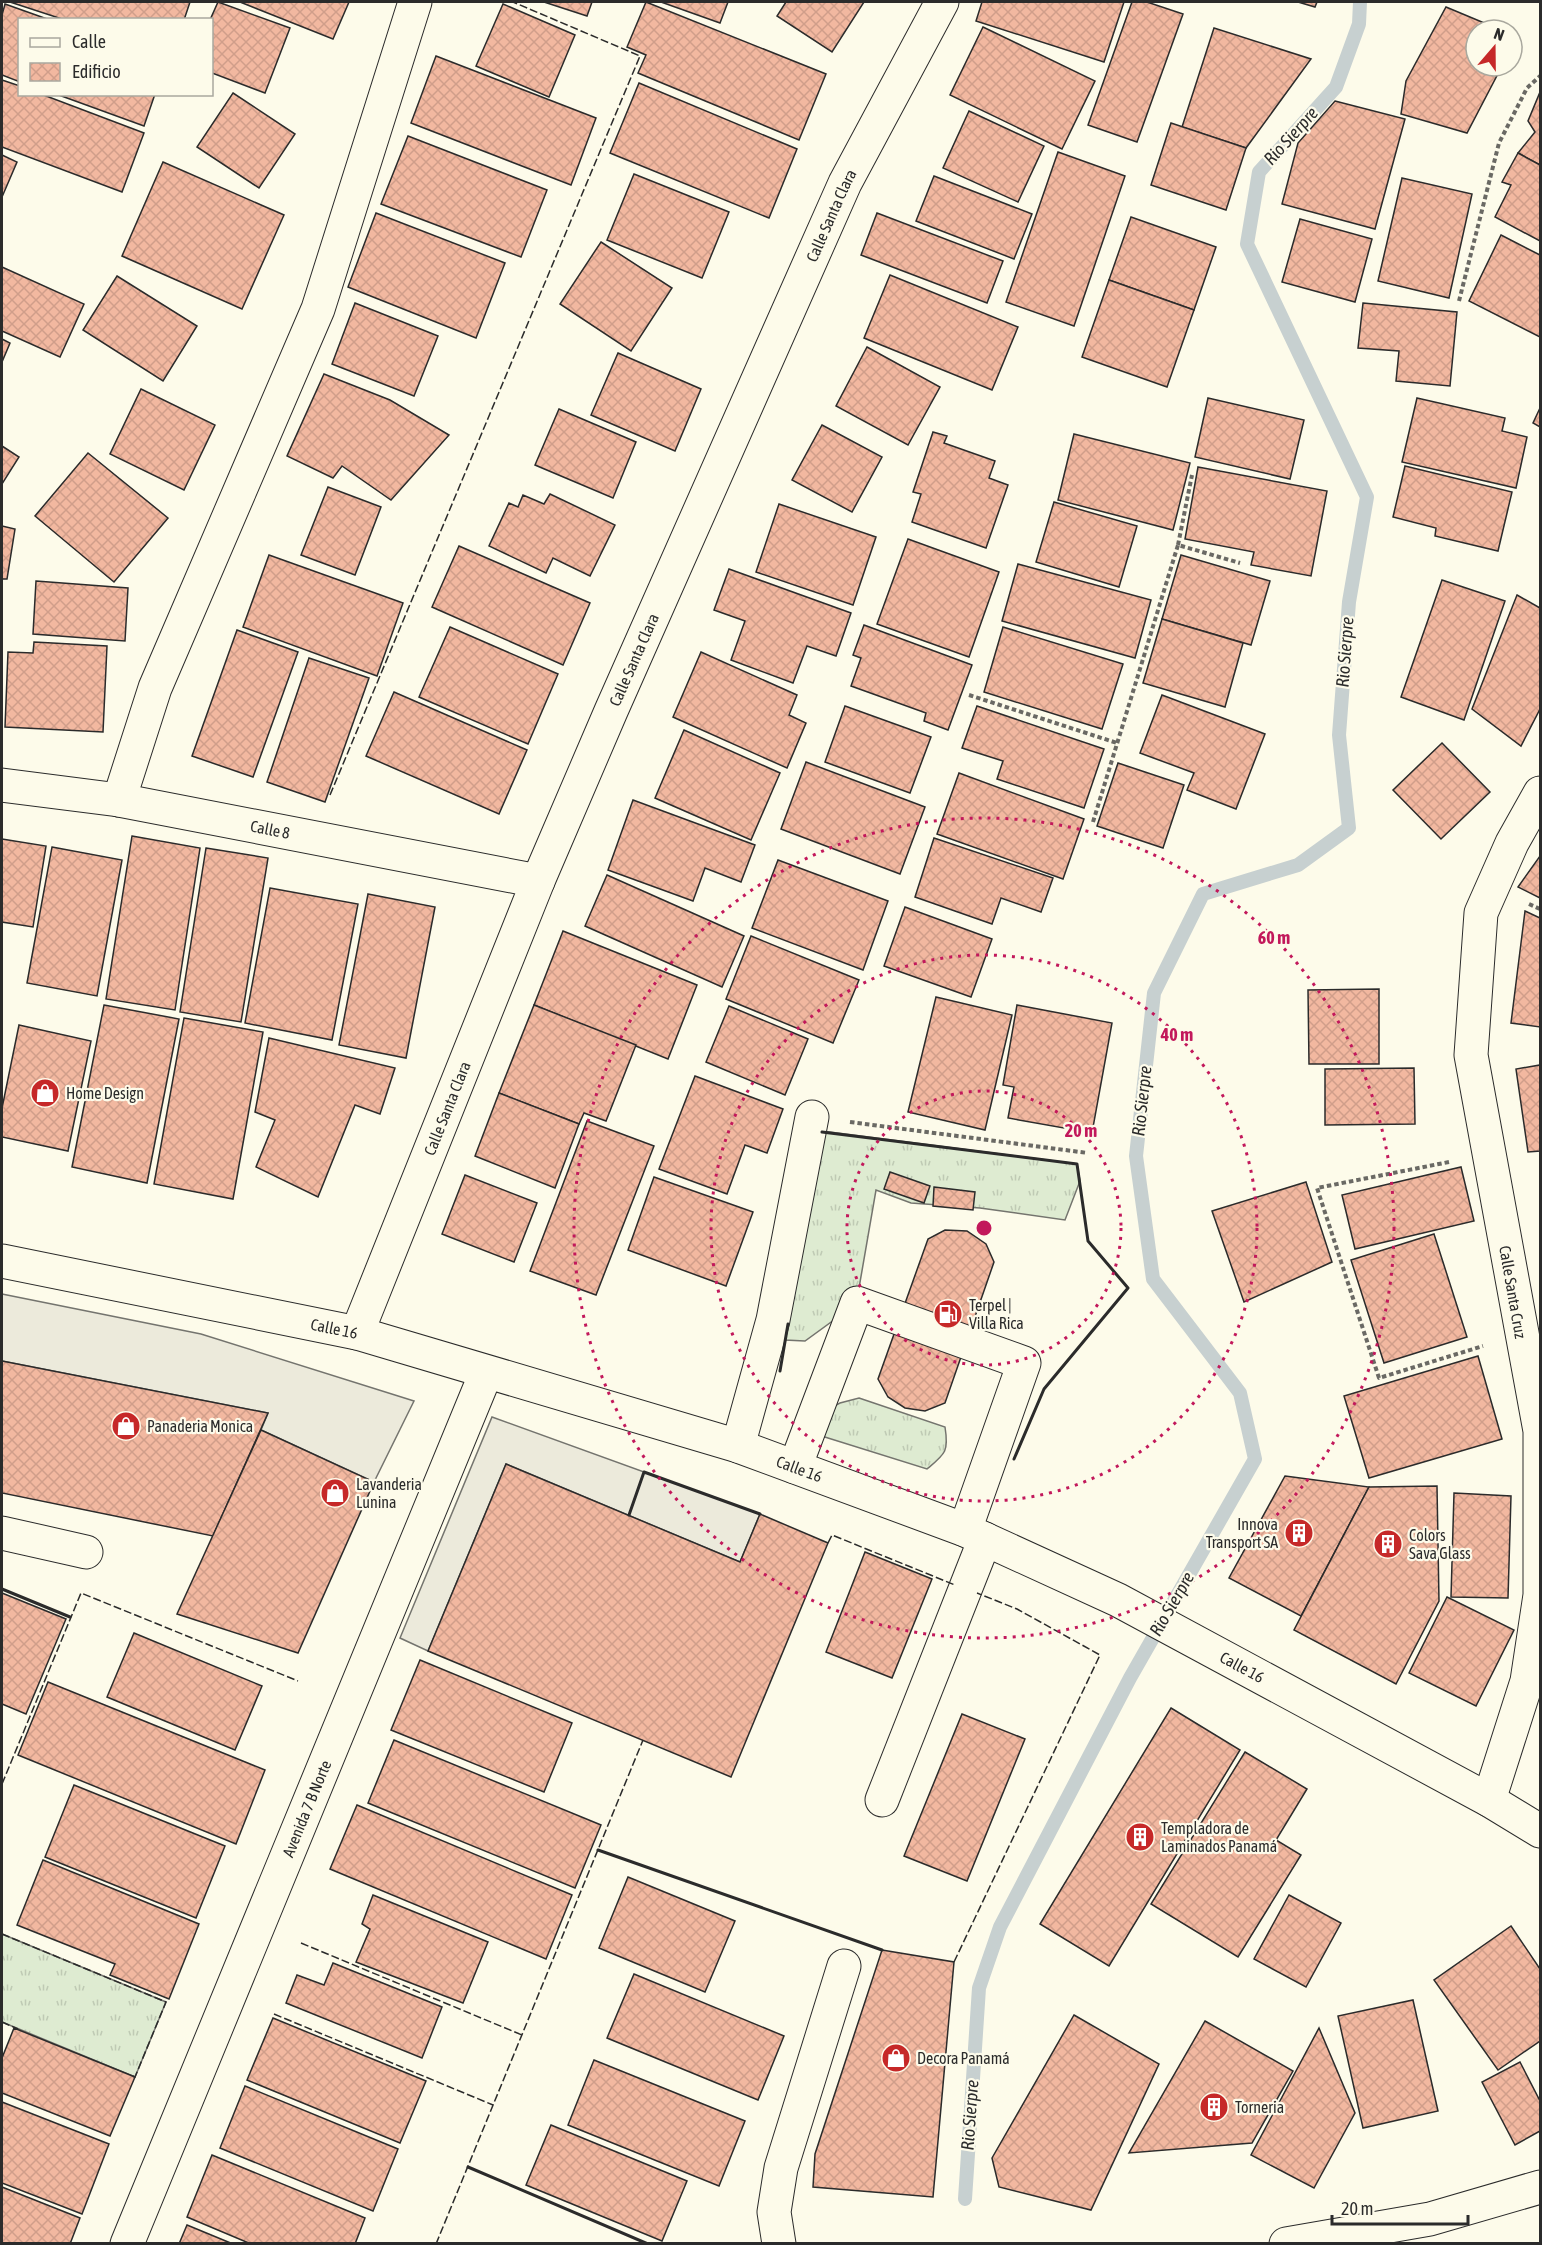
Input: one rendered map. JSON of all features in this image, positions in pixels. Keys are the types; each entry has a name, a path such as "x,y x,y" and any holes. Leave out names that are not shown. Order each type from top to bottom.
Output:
{"street":[{"path":"119,800 155,688 318,309 415,2"},
{"name":"Calle Santa Clara","path":"357,1333 538,881 616,700 845,183 942,2"},
{"name":"Calle 8","path":"2,785 119,800 538,881"},
{"name":"Calle Santa Cruz","path":"1489,1800 1527,1682 1540,1595 1540,1431 1471,1055 1481,913 1512,843 1540,793"},
{"path":"738,1446 773,1320 812,1117"},
{"name":"Calle 16","path":"2,1261 357,1333 738,1446 795,1467 975,1534 1118,1600 1489,1800 1540,1831"},
{"path":"795,1467 857,1303 1024,1363 975,1534 882,1800"},
{"name":"Avenida 7 B Norte","path":"127,2244 486,1372"},
{"path":"2,1533 86,1552"},
{"path":"779,2244 774,2212 781,2168 844,1966"},
{"path":"1286,2244 1430,2219 1540,2187"}],"path":[{"path":"1459,301 1499,143 1527,88 1540,76"},
{"path":"1093,822 1178,545 1192,475"},
{"path":"1178,545 1240,563"},
{"path":"969,695 1117,743"},
{"path":"812,1117 1088,1153"},
{"path":"1456,1160 1317,1188 1379,1378 1484,1345"}],"green space":[{"path":"822,1131 1077,1164 1080,1181 1065,1220 980,1208 911,1203 876,1190 859,1288 849,1309 805,1341 785,1340"},
{"path":"859,1398 945,1427 946,1447 942,1456 927,1469 812,1433 821,1413 840,1403"},
{"path":"2,1934 166,2002 135,2077 2,2022"}],"shaded area":[{"path":"2,1294 201,1334 414,1401 374,1482 261,1430 268,1413 2,1361"},
{"path":"492,1417 760,1514 740,1562 506,1464 428,1651 400,1638"}],"building":[{"path":"10,2 190,2 185,18 59,18"},
{"path":"218,2 290,28 265,93 213,73 213,18 211,18"},
{"path":"240,2 349,2 333,39"},
{"path":"544,2 592,2 587,16"},
{"path":"646,2 826,74 799,140 638,73 646,55 627,47"},
{"path":"661,2 728,2 720,23"},
{"path":"786,2 864,2 832,52 777,16"},
{"path":"982,2 1124,2 1104,62 976,21"},
{"path":"1132,2 1147,2 1183,14 1137,142 1088,125"},
{"path":"1298,2 1317,2 1315,7"},
{"path":"5,4 44,18 18,18 18,81 2,75 2,15"},
{"path":"503,4 575,35 549,97 476,66"},
{"path":"1446,7 1472,18 1464,18 1464,78 1496,78 1467,133 1401,114 1406,81"},
{"path":"983,27 1095,81 1062,149 950,95"},
{"path":"1214,28 1311,59 1246,148 1182,127"},
{"path":"436,56 596,118 571,185 411,123"},
{"path":"2,80 18,85 18,96 46,96 144,133 122,192 2,147"},
{"path":"639,83 797,149 769,218 610,153"},
{"path":"1540,92 1540,165 1518,153 1535,132 1528,121"},
{"path":"233,93 295,134 259,188 197,147"},
{"path":"62,96 154,96 144,126"},
{"path":"1335,101 1405,119 1375,229 1282,204 1298,143"},
{"path":"969,111 1044,146 1018,202 943,168"},
{"path":"1171,123 1246,148 1226,210 1151,185"},
{"path":"408,136 547,190 521,257 381,204"},
{"path":"1058,152 1125,176 1074,326 1006,302"},
{"path":"1518,153 1540,165 1540,241 1495,217 1511,185 1502,182"},
{"path":"2,155 17,162 2,197"},
{"path":"163,162 284,215 242,309 122,256"},
{"path":"634,174 729,212 702,278 607,240"},
{"path":"934,176 1032,214 1014,259 916,221"},
{"path":"1402,178 1472,194 1449,298 1378,281"},
{"path":"376,213 505,263 476,338 348,287"},
{"path":"877,213 1003,261 987,303 861,255"},
{"path":"1131,217 1216,247 1194,310 1109,280"},
{"path":"1300,219 1372,239 1355,302 1282,282"},
{"path":"1501,235 1540,255 1540,337 1469,301"},
{"path":"601,242 672,288 631,351 560,304"},
{"path":"2,267 84,304 60,357 2,331"},
{"path":"890,275 1018,327 992,390 864,338"},
{"path":"117,276 197,326 163,381 83,330"},
{"path":"1109,280 1194,310 1167,387 1082,357"},
{"path":"355,303 438,336 414,396 332,364"},
{"path":"1363,303 1457,312 1450,386 1396,381 1399,351 1358,348"},
{"path":"2,339 10,343 2,362"},
{"path":"867,347 940,387 908,445 836,406"},
{"path":"618,353 701,389 675,451 591,415"},
{"path":"324,374 390,400 449,435 391,500 342,466 333,478 287,456"},
{"path":"141,389 215,425 184,490 110,454"},
{"path":"1208,398 1304,420 1290,479 1195,457"},
{"path":"1417,398 1505,418 1502,431 1527,437 1516,488 1402,462"},
{"path":"1540,408 1540,427 1533,423"},
{"path":"559,409 636,442 613,498 535,465"},
{"path":"822,425 882,457 852,512 792,480"},
{"path":"933,432 947,436 944,443 995,461 989,478 1008,485 986,548 912,522 921,494 913,492"},
{"path":"1074,434 1190,463 1173,530 1058,500"},
{"path":"2,446 19,457 2,484"},
{"path":"88,453 168,518 114,582 35,516"},
{"path":"1405,466 1512,492 1498,551 1435,536 1436,528 1393,517"},
{"path":"1198,467 1327,491 1311,576 1251,565 1254,552 1185,539"},
{"path":"328,487 381,507 355,575 301,555"},
{"path":"550,494 615,525 590,576 553,558 546,573 489,546 509,503 518,507 523,495 544,504"},
{"path":"1054,502 1137,526 1119,587 1036,562"},
{"path":"779,504 876,537 853,605 756,572"},
{"path":"2,526 15,529 7,579 2,579"},
{"path":"908,539 999,572 969,657 877,624"},
{"path":"459,546 590,603 563,665 432,607"},
{"path":"269,555 403,603 377,676 243,627"},
{"path":"1181,555 1270,581 1251,645 1162,619"},
{"path":"1018,564 1151,600 1135,658 1002,621"},
{"path":"729,569 851,613 836,656 807,646 793,683 731,660 745,621 714,610"},
{"path":"1442,580 1505,601 1464,720 1401,697"},
{"path":"36,581 128,588 125,641 33,634"},
{"path":"1517,595 1540,608 1540,709 1521,746 1472,709"},
{"path":"1162,619 1243,643 1225,707 1143,683"},
{"path":"864,625 972,665 948,730 924,721 926,713 851,686 861,658 853,655"},
{"path":"450,627 558,674 528,744 419,697"},
{"path":"1003,627 1123,664 1102,729 984,692"},
{"path":"237,630 298,652 253,777 192,756"},
{"path":"34,642 107,646 103,732 5,727 8,652 33,653"},
{"path":"701,652 797,695 789,715 806,723 787,768 673,717"},
{"path":"309,658 369,678 325,802 267,782"},
{"path":"394,692 527,750 499,814 366,756"},
{"path":"1162,695 1265,734 1236,809 1187,790 1194,773 1140,753"},
{"path":"845,706 931,737 910,793 825,762"},
{"path":"977,706 1104,749 1084,808 997,779 1003,761 962,748"},
{"path":"684,730 780,773 751,840 655,798"},
{"path":"1442,743 1490,792 1441,839 1393,790"},
{"path":"806,762 925,807 900,874 781,829"},
{"path":"1118,763 1184,785 1163,848 1097,826"},
{"path":"959,773 1084,819 1063,879 937,834"},
{"path":"633,800 755,845 741,882 705,868 693,901 608,870"},
{"path":"132,836 200,848 175,1010 106,999"},
{"path":"934,838 1053,878 1041,912 1001,898 992,924 915,897"},
{"path":"2,839 46,846 33,927 2,922"},
{"path":"52,847 122,860 97,996 27,983"},
{"path":"206,848 268,858 241,1022 180,1012"},
{"path":"1540,856 1540,898 1518,887"},
{"path":"778,860 888,901 863,970 752,928"},
{"path":"607,875 744,936 722,987 585,926"},
{"path":"270,888 358,904 332,1040 245,1023"},
{"path":"368,894 435,907 406,1058 339,1045"},
{"path":"905,907 992,939 971,997 884,966"},
{"path":"1525,911 1540,918 1540,1027 1511,1023"},
{"path":"563,931 697,985 668,1059 534,1005"},
{"path":"751,936 859,980 833,1043 726,999"},
{"path":"1379,989 1379,1064 1309,1064 1308,990"},
{"path":"936,997 1012,1015 985,1130 908,1112"},
{"path":"104,1005 179,1019 147,1183 72,1167"},
{"path":"534,1005 636,1045 606,1121 584,1113 579,1124 499,1093"},
{"path":"1017,1005 1112,1023 1092,1133 1008,1118 1014,1087 1003,1085"},
{"path":"729,1006 808,1039 785,1095 706,1062"},
{"path":"184,1018 263,1032 233,1199 154,1184"},
{"path":"19,1025 91,1041 68,1151 2,1137 2,1108"},
{"path":"269,1038 395,1068 380,1114 355,1105 318,1197 256,1167 275,1120 255,1112"},
{"path":"1540,1065 1540,1151 1528,1152 1516,1069"},
{"path":"1414,1068 1415,1124 1325,1125 1325,1069"},
{"path":"695,1076 783,1109 767,1153 745,1145 727,1194 659,1169"},
{"path":"499,1093 579,1124 555,1188 475,1156"},
{"path":"587,1121 654,1146 596,1295 530,1271"},
{"path":"1461,1167 1474,1221 1355,1249 1342,1195"},
{"path":"890,1172 930,1186 924,1203 884,1189"},
{"path":"465,1175 537,1203 514,1262 442,1234"},
{"path":"654,1177 753,1212 726,1286 628,1250"},
{"path":"1306,1182 1332,1262 1244,1302 1212,1211"},
{"path":"934,1187 975,1192 973,1210 933,1206"},
{"path":"945,1230 967,1231 986,1244 994,1262 945,1403 925,1411 905,1408 888,1397 878,1379 928,1239"},
{"path":"1434,1234 1467,1337 1384,1363 1351,1260"},
{"path":"1478,1356 1502,1439 1369,1478 1344,1396"},
{"path":"2,1361 268,1413 213,1536 2,1493"},
{"path":"261,1430 374,1482 298,1653 177,1614"},
{"path":"506,1464 740,1562 760,1514 828,1543 731,1777 428,1651"},
{"name":"Innova Transport SA","path":"1285,1476 1369,1487 1301,1616 1229,1578"},
{"name":"Colors Sava Glass","path":"1437,1486 1439,1601 1396,1684 1294,1630 1369,1487"},
{"path":"1454,1493 1511,1496 1508,1598 1451,1597"},
{"path":"865,1552 932,1579 892,1678 826,1652"},
{"path":"2,1593 66,1619 26,1714 2,1704"},
{"path":"1447,1597 1514,1630 1476,1706 1409,1673"},
{"path":"134,1633 262,1686 235,1750 107,1697"},
{"path":"420,1660 572,1723 544,1792 391,1730"},
{"path":"48,1682 265,1770 236,1844 18,1755"},
{"name":"Templadora de Laminados Panamá","path":"1171,1708 1240,1750 1109,1966 1040,1924"},
{"path":"962,1714 1025,1739 967,1881 904,1856"},
{"path":"394,1740 601,1825 575,1888 368,1803"},
{"path":"1245,1752 1307,1789 1276,1840 1301,1855 1238,1957 1151,1904"},
{"path":"74,1785 225,1846 196,1918 45,1857"},
{"path":"357,1805 572,1895 546,1959 330,1869"},
{"path":"43,1860 199,1924 169,1999 110,1975 115,1964 17,1925"},
{"path":"628,1877 735,1921 705,1992 599,1948"},
{"path":"373,1895 488,1942 463,2003 356,1962 370,1929 362,1924"},
{"path":"1289,1895 1341,1923 1306,1987 1254,1959"},
{"path":"1511,1926 1540,1969 1540,2041 1498,2070 1434,1980"},
{"name":"Decora Panamá","path":"882,1950 954,1962 933,2197 813,2187 815,2154"},
{"path":"333,1963 442,2007 422,2058 286,2003 297,1975 324,1985"},
{"path":"634,1974 784,2036 758,2100 607,2038"},
{"path":"1413,2000 1438,2111 1363,2128 1338,2016"},
{"path":"1074,2015 1159,2064 1091,2210 999,2187 992,2158"},
{"path":"273,2018 426,2081 400,2143 247,2080"},
{"name":"Torneria","path":"1205,2021 1293,2071 1252,2143 1129,2153"},
{"path":"14,2028 135,2077 110,2136 2,2093 2,2058"},
{"path":"1319,2028 1355,2113 1314,2188 1251,2155"},
{"path":"594,2060 745,2121 719,2186 568,2125"},
{"path":"1520,2062 1540,2101 1540,2131 1515,2145 1482,2082"},
{"path":"245,2086 398,2149 373,2211 220,2148"},
{"path":"2,2102 109,2144 82,2214 2,2183"},
{"path":"551,2125 687,2181 662,2241 526,2185"},
{"path":"212,2155 365,2218 355,2244 251,2244 187,2217"},
{"path":"2,2187 80,2218 70,2244 2,2244"},
{"path":"187,2225 233,2244 179,2244"}],"waterway":[{"name":"Rio Sierpre","path":"965,2199 979,1988 1000,1927 1130,1678 1255,1459 1240,1393 1153,1279 1136,1156 1154,993 1203,894 1298,865 1349,828 1339,735 1349,602 1367,497 1247,244 1259,172 1336,87 1359,24 1360,2"}],"fence":[{"path":"330,795 640,56 513,2"},
{"path":"828,1543 832,1535 955,1585"},
{"path":"2,1784 81,1593 298,1681"},
{"path":"954,1962 1100,1655 1017,1609 977,1593"},
{"path":"436,2244 643,1740"},
{"path":"2,1934 166,2002 135,2077 132,2076"},
{"path":"301,1943 522,2035"},
{"path":"274,2014 493,2105"},
{"path":"2,2022 18,2029"}],"wall":[{"path":"822,1132 1077,1164 1088,1241 1128,1288 1044,1389 1014,1459"},
{"path":"780,1371 788,1324"},
{"path":"629,1515 644,1472 760,1514"},
{"path":"2,1589 70,1617"},
{"path":"598,1850 882,1950"},
{"path":"468,2167 648,2244"}],"place":[{"name":"Home Design","path":"45,1093"},
{"name":"Terpel | Villa Rica","path":"948,1314"},
{"name":"Panaderia Monica","path":"126,1426"},
{"name":"Lavanderia Lunina","path":"335,1493"},
{"name":"Innova Transport SA","path":"1299,1533"},
{"name":"Colors Sava Glass","path":"1388,1544"},
{"name":"Templadora de Laminados Panamá","path":"1140,1837"},
{"name":"Decora Panamá","path":"896,2058"},
{"name":"Torneria","path":"1214,2107"}]}
